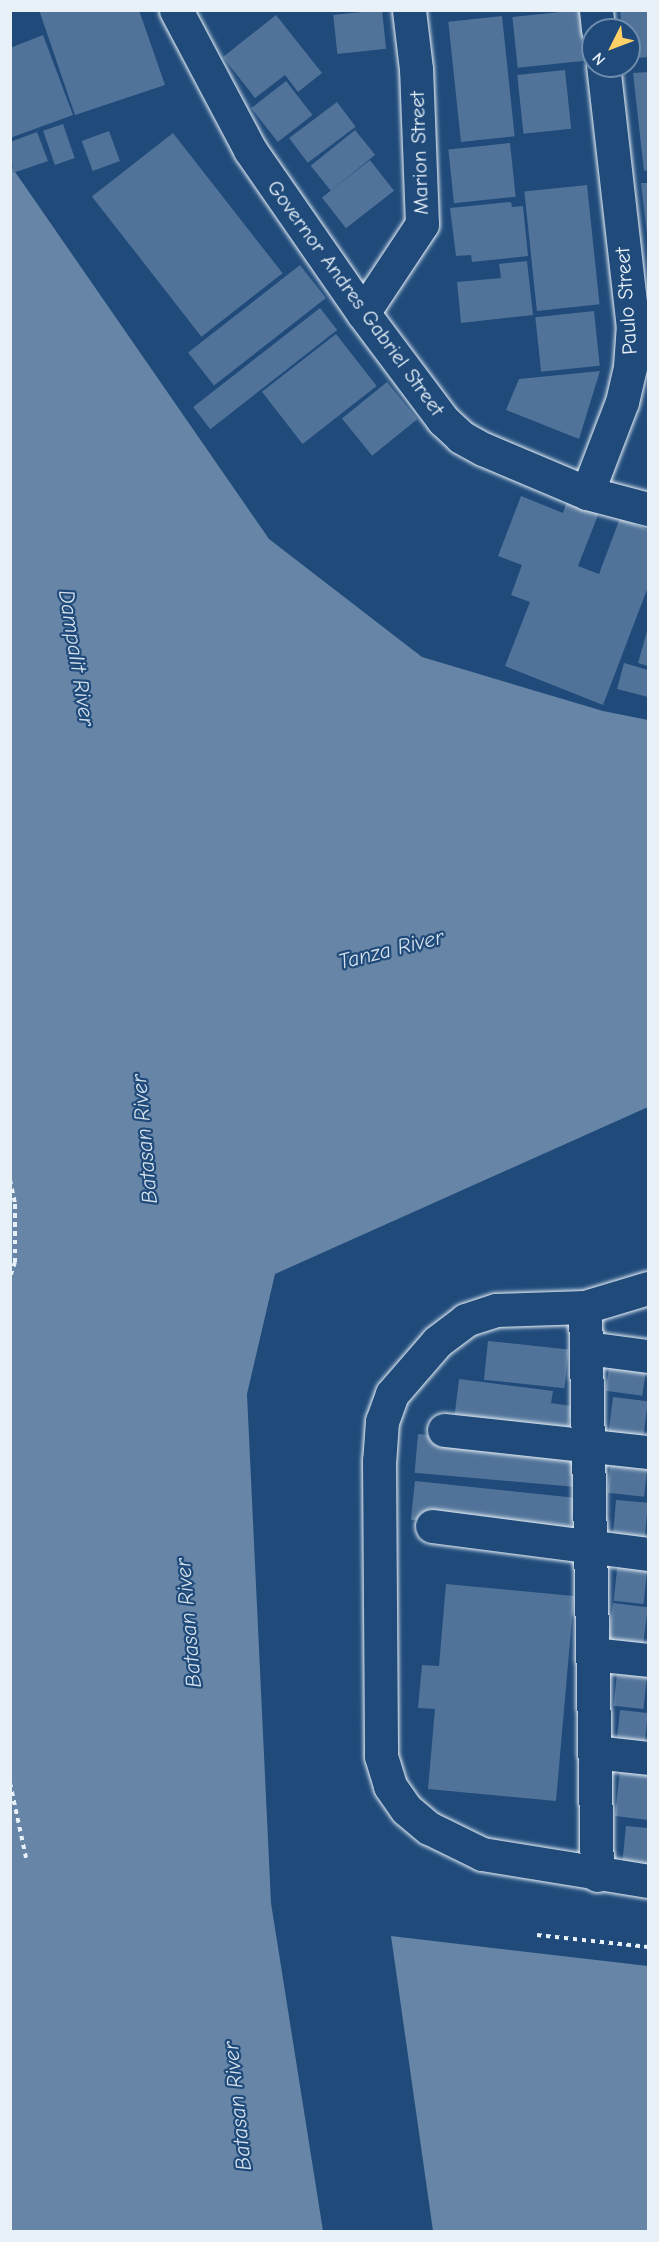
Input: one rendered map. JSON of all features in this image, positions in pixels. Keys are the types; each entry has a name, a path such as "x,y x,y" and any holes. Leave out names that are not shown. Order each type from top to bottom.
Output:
{"street":[{"name":"Governor Andres Gabriel Street","path":"176,10 250,150 363,313 443,420 461,437 587,493 648,509"},
{"name":"Marion Street","path":"363,313 422,224 416,69 409,10"},
{"name":"Paulo Street","path":"587,493 622,402 630,367 633,328 604,78"},
{"path":"648,1288 585,1307 496,1310 466,1320 437,1342 392,1394 382,1421 379,1460 381,1756 390,1786 406,1809 455,1843 482,1854 597,1875 648,1881"},
{"path":"585,1307 597,1875"},
{"path":"587,1348 648,1356"},
{"path":"444,1430 648,1452"},
{"path":"432,1526 648,1554"},
{"path":"592,1654 648,1660"},
{"path":"594,1752 648,1758"}],"path":[{"path":"10,1180 15,1250 10,1277"},
{"path":"10,1783 27,1862"},
{"path":"537,1935 648,1947"}],"water":[{"path":"11,166 269,539 422,657 603,711 648,720 648,1107 275,1274 247,1394 271,1903 323,2231 11,2231"},
{"path":"391,1936 648,1966 648,2231 433,2231"}],"building":[{"path":"39,10 139,10 165,85 75,115"},
{"path":"382,10 386,49 337,54 333,15"},
{"path":"580,10 581,61 518,68 512,17"},
{"path":"620,10 648,10 648,57 641,58 641,18 621,18"},
{"path":"276,15 322,73 298,92 285,75 255,98 223,57"},
{"path":"502,16 515,136 461,142 448,22"},
{"path":"43,35 73,115 10,138 10,48"},
{"path":"565,70 571,129 523,134 517,75"},
{"path":"641,72 648,72 648,170 644,171 634,78 641,78"},
{"path":"286,81 312,115 278,142 251,108"},
{"path":"337,102 356,127 308,163 289,138"},
{"path":"63,124 75,158 55,165 43,131"},
{"path":"355,130 375,155 331,191 311,166"},
{"path":"109,131 120,161 93,171 82,141"},
{"path":"37,132 48,161 13,173 10,142"},
{"path":"173,133 283,273 201,337 92,196"},
{"path":"510,143 516,197 454,203 448,149"},
{"path":"370,160 394,191 346,228 322,198"},
{"path":"641,183 648,183 648,235 647,235"},
{"path":"587,185 600,304 537,311 524,192"},
{"path":"511,202 512,207 523,206 528,256 472,262 471,255 456,256 450,208"},
{"path":"527,261 533,315 461,323 457,282 501,278 499,264"},
{"path":"300,265 326,298 214,386 188,352"},
{"path":"320,308 337,330 210,429 193,407"},
{"path":"594,311 600,366 541,372 535,317"},
{"path":"336,334 377,386 303,444 262,392"},
{"path":"600,371 579,439 506,410 519,379"},
{"path":"387,382 417,419 372,456 342,419"},
{"path":"521,496 563,513 568,498 600,510 578,566 599,574 620,518 648,530 648,587 603,705 505,666 530,602 511,595 522,565 498,556"},
{"path":"648,628 648,666 638,663"},
{"path":"624,663 648,670 648,697 617,689"},
{"path":"488,1341 569,1349 564,1388 484,1380"},
{"path":"611,1353 648,1358 642,1396 606,1391"},
{"path":"459,1379 553,1391 551,1403 571,1406 567,1436 454,1420"},
{"path":"613,1397 648,1401 642,1444 608,1440"},
{"path":"418,1434 576,1448 573,1487 415,1473"},
{"path":"611,1458 648,1462 644,1497 607,1493"},
{"path":"415,1481 574,1498 570,1537 411,1520"},
{"path":"616,1500 648,1503 644,1545 612,1542"},
{"path":"618,1560 648,1563 644,1604 614,1601"},
{"path":"446,1584 574,1596 556,1801 428,1789 435,1709 418,1708 422,1665 439,1666"},
{"path":"613,1603 648,1607 642,1650 608,1646"},
{"path":"618,1664 648,1667 643,1709 614,1706"},
{"path":"620,1710 648,1713 643,1755 616,1752"},
{"path":"620,1770 648,1773 648,1820 615,1816"},
{"path":"626,1826 648,1828 648,1878 621,1875"}],"water label":[{"name":"Dampalit River","path":"76,658"},
{"name":"Tanza River","path":"391,950"},
{"name":"Batasan River","path":"145,1139"},
{"name":"Batasan River","path":"189,1623"},
{"name":"Batasan River","path":"238,2106"}]}
